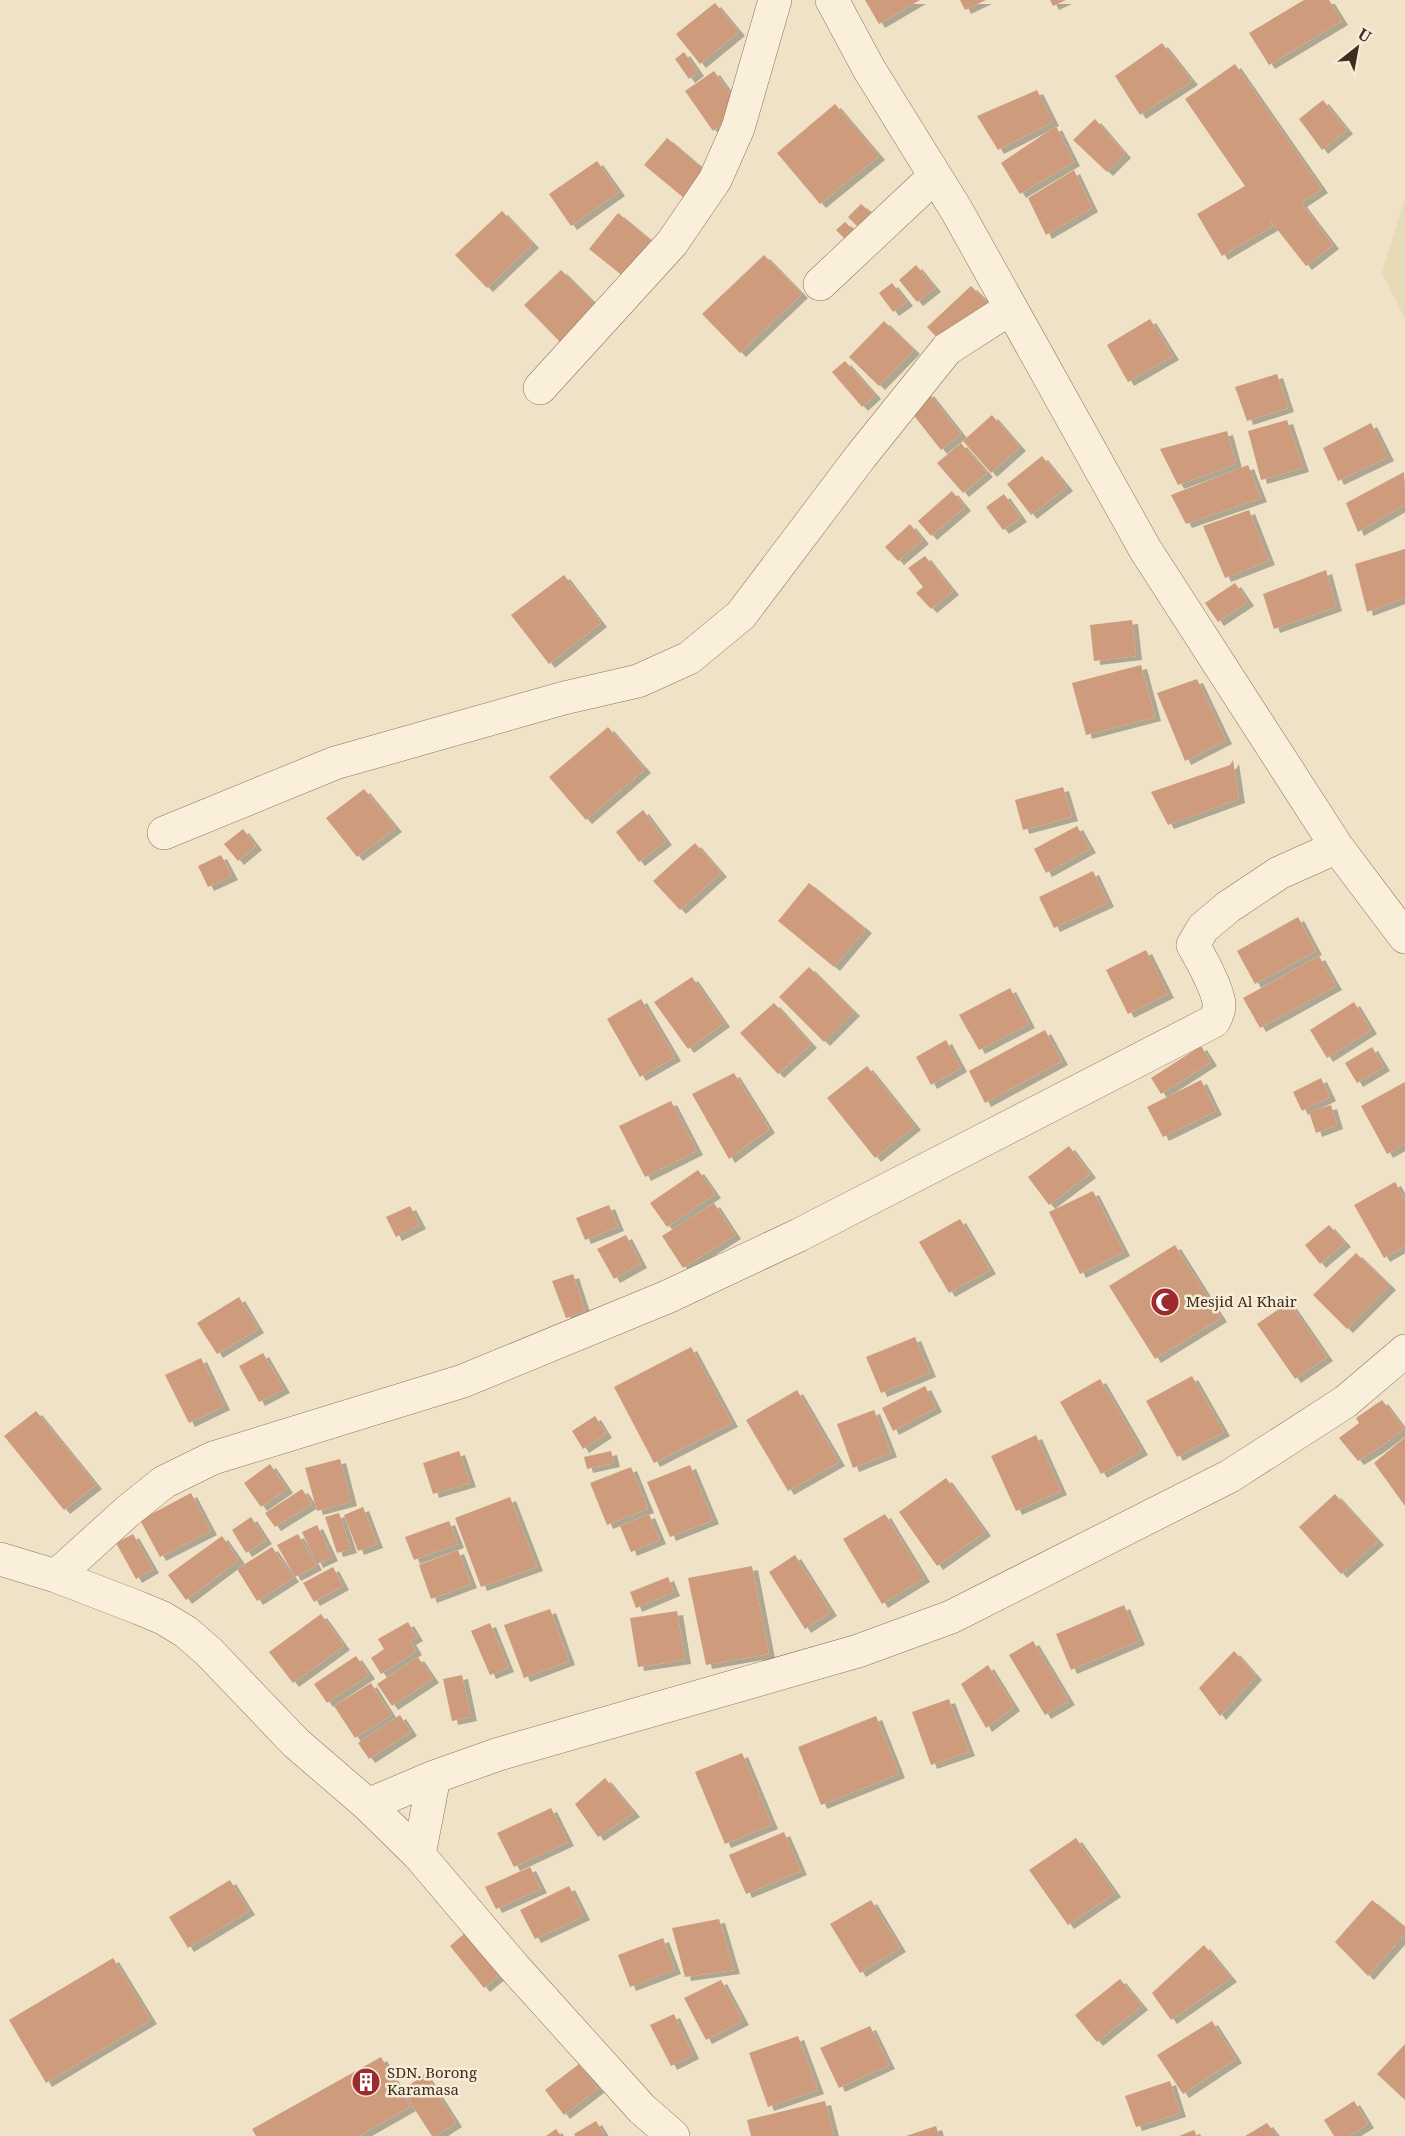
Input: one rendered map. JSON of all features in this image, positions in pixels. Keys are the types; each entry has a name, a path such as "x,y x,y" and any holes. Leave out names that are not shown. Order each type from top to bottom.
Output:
{"street":[{"path":"540,388 672,243 715,180 738,128 775,0"},
{"path":"832,0 869,69 935,176 1011,308 1145,549 1337,847 1405,937"},
{"path":"820,284 935,176"},
{"path":"164,833 335,764 564,698 638,681 689,658 741,615 861,456 946,350 1011,308"},
{"path":"56,1576 129,1510 165,1482 213,1458 462,1381 667,1297 830,1220 1214,1020 1219,1007 1218,998 1205,966 1193,945 1203,928 1228,907 1279,873 1337,847"},
{"path":"368,1805 434,1777 499,1754 858,1651 951,1617 1230,1476 1345,1402 1405,1351"},
{"path":"0,1559 56,1576 147,1611 186,1632 209,1652 296,1743 368,1805 420,1855 640,2123 673,2136"},
{"path":"420,1855 434,1777"}],"shaded area":[{"path":"1405,198 1405,319 1382,273"}],"building":[{"path":"865,0 920,0 879,24"},
{"path":"960,0 986,0 965,10"},
{"path":"1050,0 1066,0 1053,6"},
{"path":"1304,0 1329,0 1342,21 1269,65 1249,33"},
{"path":"715,3 739,32 700,64 676,34"},
{"path":"1162,43 1192,81 1140,115 1115,76"},
{"path":"684,52 698,72 689,79 675,59"},
{"path":"1235,64 1322,189 1301,203 1333,245 1306,266 1269,219 1273,226 1222,256 1197,214 1245,186 1185,99"},
{"path":"714,71 742,110 713,131 685,91"},
{"path":"1037,90 1053,122 998,150 977,116"},
{"path":"1323,100 1347,130 1322,150 1299,119"},
{"path":"835,104 879,156 820,204 777,153"},
{"path":"1095,119 1125,154 1107,172 1073,140"},
{"path":"1056,126 1074,162 1020,194 1001,163"},
{"path":"667,138 713,177 690,203 644,165"},
{"path":"597,161 619,192 571,226 549,194"},
{"path":"1074,170 1092,208 1046,235 1028,198"},
{"path":"861,204 871,213 857,226 848,217"},
{"path":"502,211 533,244 487,288 455,255"},
{"path":"618,213 658,246 629,281 589,249"},
{"path":"845,222 858,234 849,243 836,230"},
{"path":"764,255 802,294 740,353 702,314"},
{"path":"916,265 935,288 917,302 899,280"},
{"path":"561,270 599,308 562,344 524,305"},
{"path":"892,283 907,302 893,312 879,293"},
{"path":"971,286 988,303 944,345 927,327"},
{"path":"1150,319 1173,356 1128,382 1107,345"},
{"path":"884,321 914,350 879,386 849,357"},
{"path":"845,361 875,395 862,407 832,372"},
{"path":"1277,374 1288,408 1247,421 1235,387"},
{"path":"928,392 961,434 941,450 908,408"},
{"path":"992,415 1020,447 991,473 963,441"},
{"path":"1287,420 1303,468 1261,480 1248,431"},
{"path":"1371,423 1388,457 1338,481 1323,448"},
{"path":"1227,431 1236,464 1178,485 1160,449"},
{"path":"961,443 987,473 963,493 937,463"},
{"path":"1042,456 1067,487 1031,515 1007,484"},
{"path":"1248,465 1261,498 1186,524 1171,495"},
{"path":"1404,472 1405,505 1358,532 1346,503"},
{"path":"952,491 965,507 931,536 918,521"},
{"path":"1004,494 1021,518 1003,530 986,507"},
{"path":"1249,510 1269,561 1225,578 1203,526"},
{"path":"910,524 923,540 898,561 885,547"},
{"path":"1405,549 1405,598 1367,612 1355,564"},
{"path":"925,556 953,591 931,609 916,593 923,587 908,568"},
{"path":"1326,570 1336,607 1274,629 1263,594"},
{"path":"564,575 601,623 549,664 511,615"},
{"path":"1235,583 1248,602 1218,622 1205,603"},
{"path":"1132,620 1136,656 1094,661 1090,625"},
{"path":"1141,665 1155,717 1086,735 1072,683"},
{"path":"1197,679 1226,740 1185,761 1157,693"},
{"path":"608,727 645,769 586,820 549,777"},
{"path":"1233,760 1239,799 1168,825 1151,792 1230,765"},
{"path":"1063,787 1072,817 1023,830 1015,800"},
{"path":"364,789 396,828 357,857 326,818"},
{"path":"643,810 666,841 639,862 616,832"},
{"path":"1077,826 1090,849 1046,873 1034,849"},
{"path":"243,829 256,846 238,861 224,844"},
{"path":"695,843 721,873 680,910 653,881"},
{"path":"221,855 232,876 208,887 198,866"},
{"path":"1093,871 1108,903 1054,928 1039,897"},
{"path":"809,883 866,929 834,967 778,921"},
{"path":"1298,917 1316,951 1255,984 1237,951"},
{"path":"1146,950 1168,994 1128,1014 1106,970"},
{"path":"1319,956 1336,986 1260,1028 1243,998"},
{"path":"809,967 854,1012 824,1042 779,997"},
{"path":"692,977 724,1023 688,1049 654,1002"},
{"path":"1010,988 1029,1024 979,1050 959,1015"},
{"path":"641,999 675,1057 640,1077 607,1019"},
{"path":"1354,1002 1371,1030 1327,1058 1310,1030"},
{"path":"774,1003 811,1044 778,1074 740,1033"},
{"path":"1045,1030 1062,1061 985,1103 969,1071"},
{"path":"946,1040 961,1068 931,1085 916,1057"},
{"path":"1201,1046 1211,1062 1161,1094 1151,1078"},
{"path":"1372,1047 1384,1067 1357,1083 1345,1063"},
{"path":"867,1066 915,1126 875,1158 827,1098"},
{"path":"734,1073 769,1129 729,1159 692,1094"},
{"path":"1321,1078 1330,1097 1302,1111 1293,1092"},
{"path":"1201,1080 1216,1111 1163,1137 1147,1107"},
{"path":"1405,1082 1405,1144 1387,1154 1361,1106"},
{"path":"671,1101 697,1151 645,1177 619,1126"},
{"path":"1331,1105 1337,1125 1316,1133 1309,1112"},
{"path":"1069,1146 1090,1174 1049,1205 1028,1177"},
{"path":"698,1170 715,1194 667,1227 650,1203"},
{"path":"1395,1182 1405,1200 1405,1246 1384,1258 1354,1205"},
{"path":"1093,1191 1124,1252 1080,1274 1049,1212"},
{"path":"714,1203 735,1235 683,1268 662,1236"},
{"path":"609,1205 618,1227 585,1240 576,1218"},
{"path":"410,1206 420,1225 396,1237 386,1217"},
{"path":"960,1219 990,1270 949,1293 919,1242"},
{"path":"1329,1225 1345,1243 1320,1264 1305,1245"},
{"path":"626,1235 641,1264 614,1279 597,1249"},
{"name":"Mesjid Al Khair","path":"1175,1245 1221,1318 1155,1359 1109,1286"},
{"path":"1356,1253 1390,1286 1347,1329 1313,1295"},
{"path":"573,1274 585,1311 566,1318 552,1281"},
{"path":"239,1297 258,1329 217,1354 197,1323"},
{"path":"1289,1302 1327,1357 1295,1379 1257,1324"},
{"path":"915,1337 930,1373 881,1393 866,1357"},
{"path":"691,1347 732,1423 654,1463 614,1387"},
{"path":"263,1353 284,1389 259,1402 239,1366"},
{"path":"201,1358 224,1406 189,1423 165,1375"},
{"path":"1192,1376 1224,1432 1177,1457 1146,1401"},
{"path":"1100,1379 1142,1451 1101,1474 1060,1402"},
{"path":"925,1386 936,1408 893,1431 882,1408"},
{"path":"797,1390 839,1462 788,1491 746,1420"},
{"path":"1382,1400 1404,1429 1358,1461 1339,1438 1359,1423 1356,1418"},
{"path":"874,1410 891,1453 853,1468 837,1424"},
{"path":"36,1411 96,1485 64,1510 4,1436"},
{"path":"595,1416 606,1434 583,1449 572,1431"},
{"path":"1036,1435 1061,1491 1016,1511 991,1456"},
{"path":"1405,1437 1405,1506 1374,1463"},
{"path":"459,1451 470,1483 433,1494 423,1463"},
{"path":"611,1451 614,1463 587,1469 584,1457"},
{"path":"340,1459 351,1502 317,1511 305,1468"},
{"path":"270,1464 287,1489 261,1507 244,1483"},
{"path":"690,1465 713,1520 670,1537 647,1482"},
{"path":"631,1467 648,1509 607,1525 590,1483"},
{"path":"946,1478 985,1532 937,1566 899,1512"},
{"path":"302,1489 312,1504 275,1527 265,1513"},
{"path":"191,1493 211,1531 160,1557 140,1520"},
{"path":"1335,1494 1378,1541 1341,1574 1299,1527"},
{"path":"510,1497 537,1567 481,1587 455,1518"},
{"path":"363,1507 377,1544 358,1551 344,1515"},
{"path":"339,1513 351,1549 337,1553 325,1517"},
{"path":"649,1514 660,1540 631,1552 620,1526"},
{"path":"885,1514 924,1578 882,1604 843,1539"},
{"path":"251,1517 266,1540 246,1553 232,1530"},
{"path":"449,1521 458,1544 414,1560 405,1537"},
{"path":"317,1525 332,1557 317,1564 302,1532"},
{"path":"133,1534 153,1569 136,1579 116,1543"},
{"path":"298,1534 316,1566 295,1577 277,1545"},
{"path":"222,1536 239,1560 186,1600 168,1575"},
{"path":"272,1547 293,1578 257,1601 237,1569"},
{"path":"458,1550 471,1584 431,1599 419,1565"},
{"path":"795,1555 831,1612 805,1629 769,1572"},
{"path":"752,1566 769,1654 706,1665 688,1578"},
{"path":"333,1567 343,1586 314,1602 303,1583"},
{"path":"668,1577 674,1592 636,1608 630,1592"},
{"path":"1124,1605 1139,1641 1071,1670 1056,1634"},
{"path":"550,1609 569,1661 524,1678 504,1625"},
{"path":"677,1611 685,1660 638,1667 630,1618"},
{"path":"321,1614 344,1646 293,1683 269,1652"},
{"path":"408,1622 417,1637 410,1641 416,1651 381,1674 371,1658 384,1649 378,1639"},
{"path":"490,1623 508,1668 490,1675 471,1631"},
{"path":"1033,1641 1069,1701 1045,1715 1009,1655"},
{"path":"1234,1651 1256,1676 1220,1716 1199,1688"},
{"path":"356,1656 369,1675 327,1703 314,1684"},
{"path":"418,1657 433,1679 392,1706 377,1684"},
{"path":"988,1665 1014,1707 986,1728 961,1684"},
{"path":"462,1675 471,1717 452,1721 443,1679"},
{"path":"371,1683 391,1715 355,1738 334,1706"},
{"path":"949,1699 969,1752 931,1765 912,1712"},
{"path":"400,1715 411,1732 369,1759 358,1743"},
{"path":"876,1716 899,1774 821,1805 798,1747"},
{"path":"742,1753 772,1825 725,1844 695,1772"},
{"path":"605,1778 634,1813 598,1837 575,1804"},
{"path":"551,1808 568,1842 514,1867 497,1833"},
{"path":"784,1832 801,1871 746,1894 729,1855"},
{"path":"1076,1838 1115,1893 1068,1925 1029,1870"},
{"path":"530,1867 541,1889 496,1909 485,1887"},
{"path":"230,1880 249,1911 188,1948 169,1917"},
{"path":"569,1886 584,1916 535,1939 520,1910"},
{"path":"871,1900 900,1948 860,1973 830,1924"},
{"path":"1372,1900 1405,1927 1405,1934 1368,1976 1335,1942"},
{"path":"719,1919 734,1970 685,1977 672,1928"},
{"path":"466,1932 500,1975 484,1988 450,1946"},
{"path":"663,1938 675,1970 630,1987 618,1955"},
{"path":"1204,1945 1231,1978 1171,2020 1152,1993"},
{"path":"113,1958 151,2020 46,2083 9,2020"},
{"path":"1120,1979 1142,2006 1097,2042 1075,2015"},
{"path":"721,1980 743,2021 706,2040 684,1998"},
{"path":"674,2014 693,2055 671,2066 650,2025"},
{"path":"1212,2021 1236,2059 1183,2094 1157,2055"},
{"path":"870,2026 889,2065 839,2088 820,2048"},
{"path":"798,2036 818,2090 768,2107 749,2053"},
{"path":"1405,2044 1405,2100 1377,2074"},
{"name":"SDN. Borong Karamasa","path":"381,2057 410,2107 359,2136 256,2136 252,2129"},
{"path":"579,2064 598,2089 564,2115 545,2090"},
{"path":"425,2074 456,2123 436,2136 432,2136 402,2090"},
{"path":"1170,2081 1180,2113 1136,2127 1125,2096"},
{"path":"825,2101 834,2136 751,2136 747,2120"},
{"path":"1354,2101 1368,2124 1349,2136 1334,2136 1324,2120"},
{"path":"596,2121 605,2136 575,2136 574,2134"},
{"path":"1267,2123 1277,2136 1245,2136"},
{"path":"936,2126 939,2136 906,2136"},
{"path":"556,2129 561,2136 546,2136"},
{"path":"1194,2130 1197,2136 1179,2136"}],"place":[{"name":"Mesjid Al Khair","path":"1165,1302"},
{"name":"SDN. Borong Karamasa","path":"366,2082"}]}
